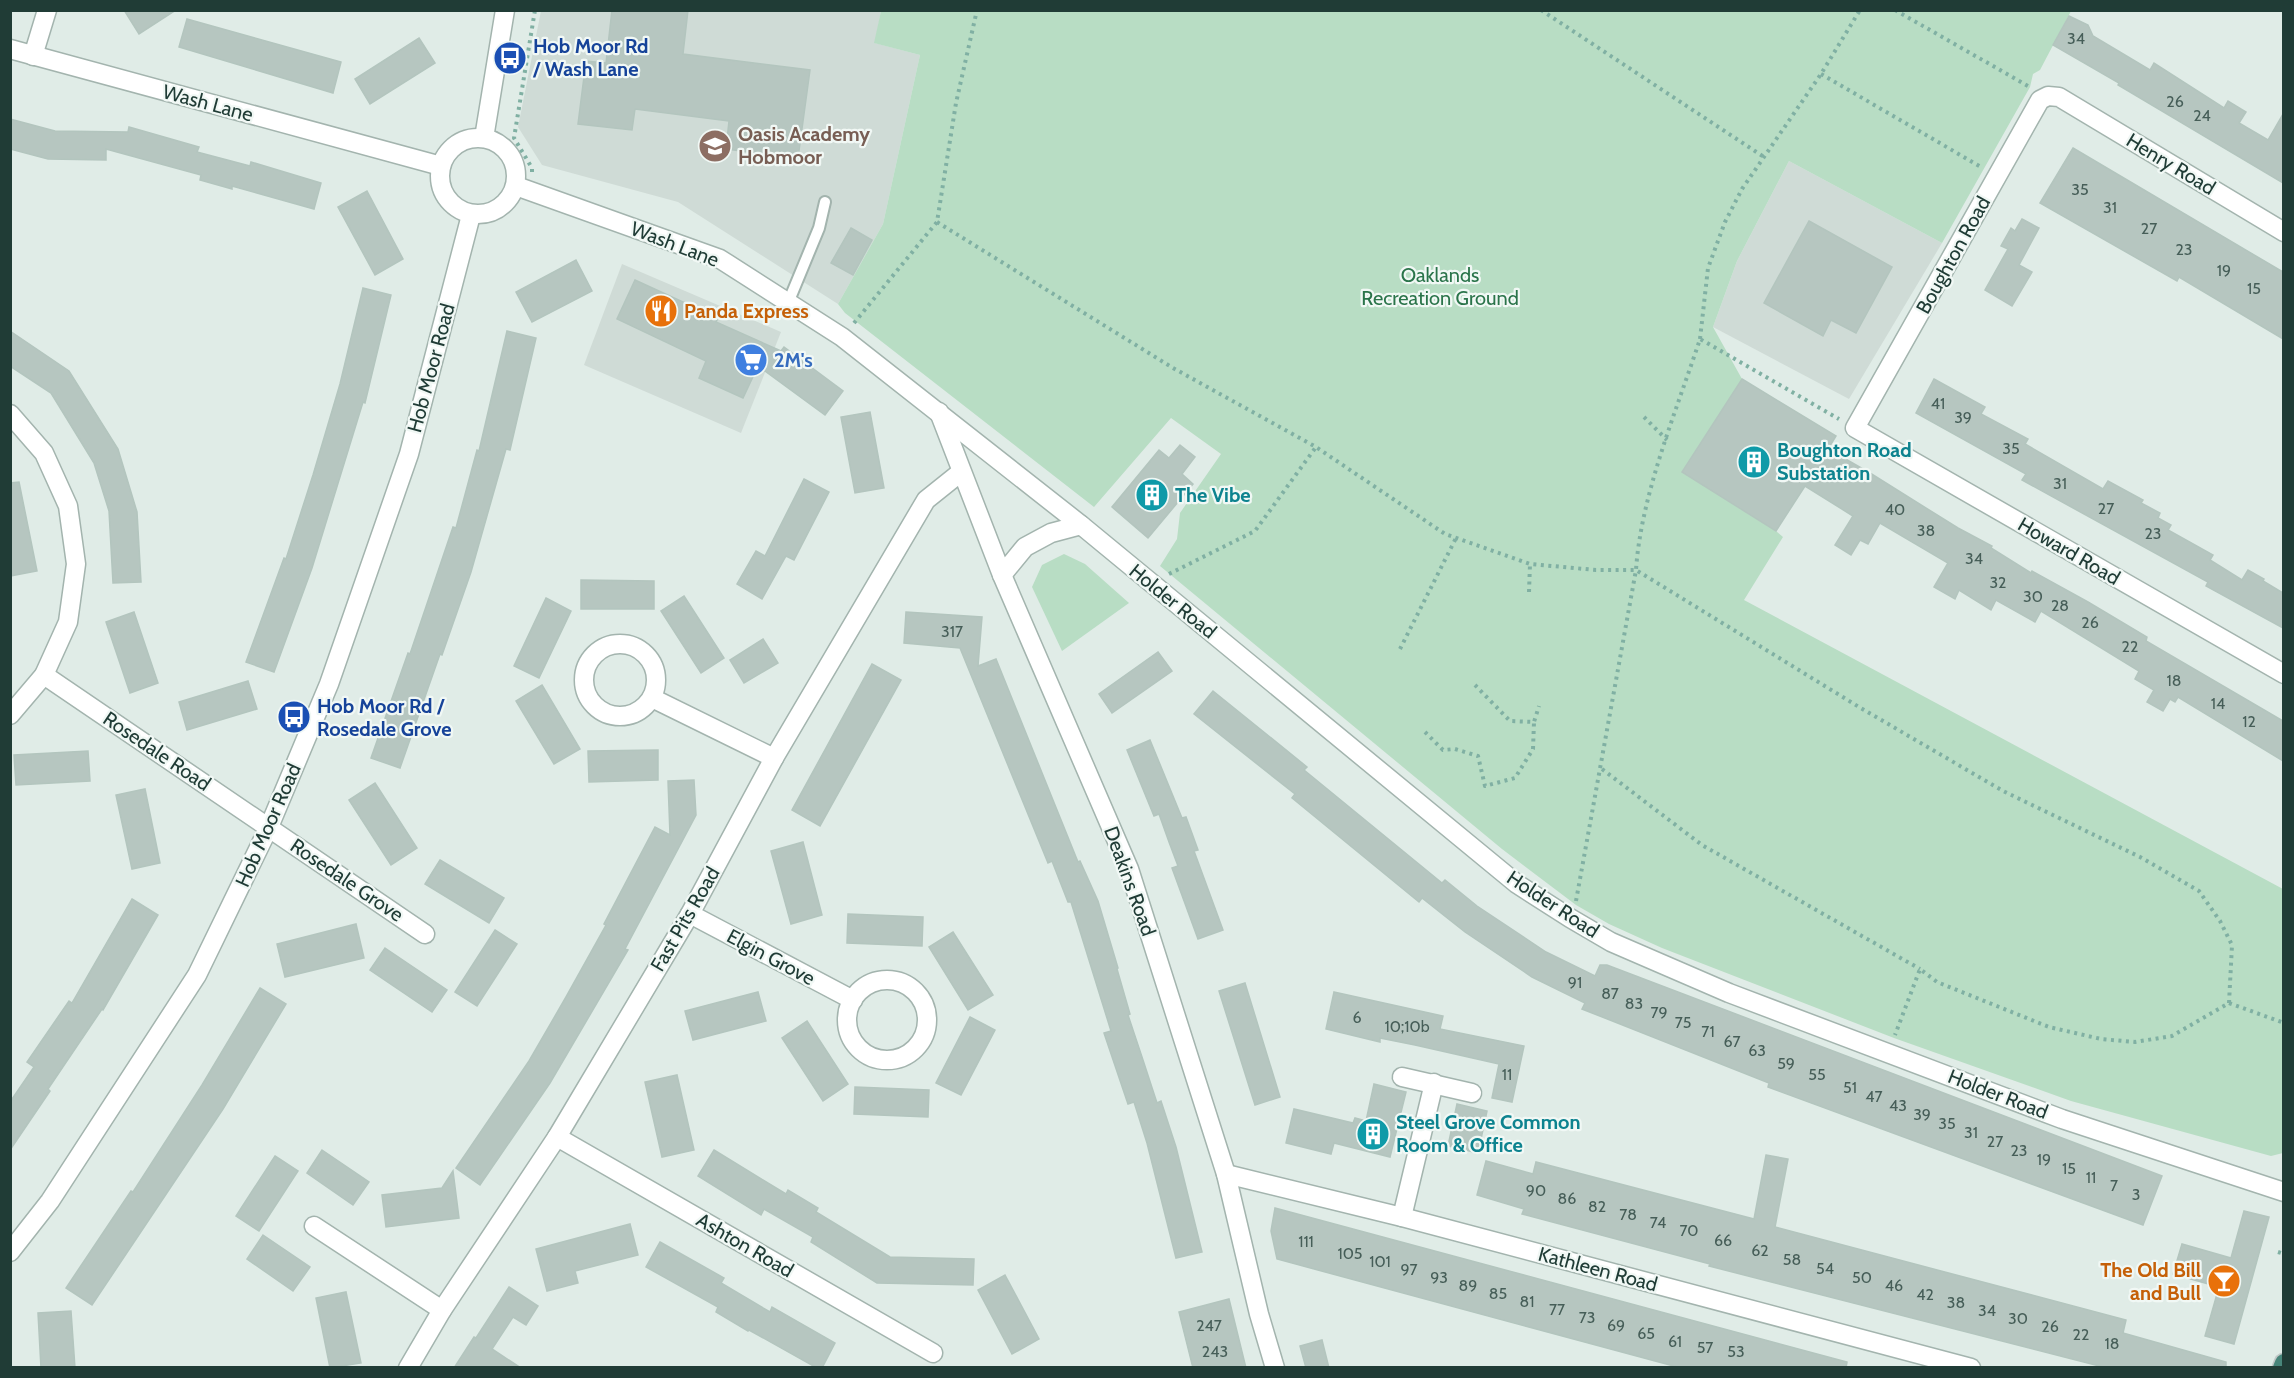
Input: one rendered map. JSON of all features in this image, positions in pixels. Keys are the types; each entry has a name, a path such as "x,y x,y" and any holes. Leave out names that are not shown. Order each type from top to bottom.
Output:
{"highway":[{"path":"2282,1368 2283,1363"}],"street":[{"path":"33,56 47,10"},
{"path":"484,138 505,10"},
{"name":"Wash Lane","path":"10,50 441,166"},
{"name":"Boughton Road","path":"1856,428 2040,100 2053,96"},
{"name":"Henry Road","path":"2053,96 2283,232"},
{"path":"484,138 500,144 510,153 517,176 524,188 496,211 471,215 455,208 446,198 440,183 441,166 444,157 460,142 484,138"},
{"name":"Wash Lane","path":"524,188 720,259 842,337 939,412"},
{"name":"Hob Moor Road","path":"10,1252 50,1201 197,975 270,827 328,684 409,454 471,215"},
{"name":"Deakins Road","path":"939,412 960,472 1002,575 1130,869 1226,1174 1259,1314 1275,1368"},
{"name":"Holder Road","path":"939,412 1081,525 1517,884 1611,942 1729,993 2062,1119 2283,1192"},
{"path":"10,414 44,453 68,506 76,564 68,622 44,675 10,715"},
{"name":"Howard Road","path":"1856,428 2283,674"},
{"name":"Fast Pits Road","path":"408,1368 442,1310 557,1137 690,914 774,758 926,500 960,472"},
{"path":"1002,575 1025,547 1051,533 1081,525"},
{"path":"613,644 624,644 636,648 645,654 656,675 652,698 633,714 621,717 609,716 598,710 584,689 583,677 586,666 593,656 613,644"},
{"name":"Rosedale Road","path":"44,675 270,827"},
{"path":"652,698 774,758"},
{"name":"Rosedale Grove","path":"270,827 425,934"},
{"name":"Elgin Grove","path":"690,914 853,1000"},
{"path":"886,980 906,985 921,998 927,1010 924,1037 916,1048 905,1056 886,1059 868,1055 858,1047 849,1030 848,1012 853,1000 862,989 873,982 886,980"},
{"path":"1402,1077 1472,1093"},
{"path":"1402,1217 1434,1083"},
{"name":"Ashton Road","path":"557,1137 933,1353"},
{"name":"Kathleen Road","path":"1226,1174 1402,1217 1971,1368"},
{"path":"314,1226 442,1310"}],"lane":[{"path":"788,303 819,228 825,202"}],"path":[{"path":"524,188 532,168 514,138 535,10"},
{"path":"842,337 937,222 956,103 977,10"},
{"path":"1541,10 1764,157"},
{"path":"1570,918 1576,905 1602,769 1636,570 1638,541 1667,440 1700,339 1708,268 1725,222 1742,189 1821,74 1860,10"},
{"path":"1895,10 2053,96"},
{"path":"1821,74 1997,176"},
{"path":"937,222 1173,368 1316,447 1445,534 1530,564 1596,570 1636,570 1859,707 2003,791 2140,857 2199,891 2220,921 2232,945 2229,1004"},
{"path":"1700,339 1856,428"},
{"path":"1644,417 1667,440"},
{"path":"1151,583 1255,531 1316,447"},
{"path":"1400,648 1456,538"},
{"path":"1529,592 1530,564"},
{"path":"1475,685 1510,721 1534,722"},
{"path":"1425,732 1443,750 1455,748 1478,756 1485,786 1515,778 1533,749 1534,722 1539,706"},
{"path":"1602,769 1702,845 1920,969 1937,982 2049,1027 2101,1039 2135,1042 2172,1036 2229,1004 2283,1023"},
{"path":"1890,1053 1920,969"},
{"path":"2278,1252 2283,1254"}],"shaded area":[{"name":"Oasis Academy Hobmoor","path":"541,11 881,11 875,43 920,55 883,224 838,304 678,202 542,165 518,127"},
{"path":"1789,161 1942,243 1849,399 1713,327 1737,261"},
{"path":"622,264 781,332 741,433 584,365"}],"green space":[{"name":"Oaklands Recreation Ground","path":"881,11 2071,11 2040,70 2033,74 2030,87 1942,243 1789,161 1737,261 1713,327 1742,379 1682,472 1783,537 1744,600 2283,889 2283,1153 2271,1156 2071,1101 1894,1038 1662,948 1609,924 1576,905 1502,849 1160,566 1177,539 1180,513 1221,454 1171,418 1094,507 845,313 838,304 883,224 920,55 874,43"},
{"path":"1064,554 1085,564 1129,603 1062,651 1032,587 1042,565"}],"building":[{"path":"124,10 176,10 139,34"},
{"path":"612,10 688,10 683,54 810,70 798,158 726,149 729,121 635,109 632,130 578,124 586,61 606,63"},
{"path":"2069,16 2088,25 2093,36 2150,70 2154,63 2224,108 2228,101 2246,112 2239,123 2268,140 2283,114 2283,183 2053,45"},
{"path":"187,19 341,62 333,93 179,47"},
{"path":"419,38 435,63 370,104 355,79"},
{"path":"10,119 55,131 128,132 129,127 199,147 197,152 250,166 251,162 321,183 314,209 232,186 232,189 200,180 201,175 106,149 106,160 48,159 10,149"},
{"path":"2073,148 2283,272 2283,339 2179,277 2177,281 2040,203"},
{"path":"367,191 403,259 375,275 338,207"},
{"path":"2022,219 2039,228 2019,265 2032,272 2012,306 1985,290 2008,249 2001,246 2011,228 2015,231"},
{"path":"1809,221 1892,267 1856,333 1831,320 1823,336 1764,303"},
{"path":"851,228 872,240 853,275 831,263"},
{"path":"576,260 592,291 532,322 516,292"},
{"path":"635,280 718,318 716,322 781,351 784,347 843,391 825,415 758,366 743,398 699,378 706,361 617,319"},
{"path":"363,288 391,295 365,403 363,402 312,568 274,672 246,662 284,558 286,559 313,475 340,384"},
{"path":"10,331 69,371 118,449 137,512 141,582 113,583 109,511 94,463 51,393 10,366"},
{"path":"507,331 536,338 510,450 506,449 471,572 400,768 371,758 408,653 410,654 453,527 456,528 477,450 479,451"},
{"path":"1742,379 1836,436 1828,449 1958,528 1992,546 1991,548 2031,573 2032,571 2147,637 2146,641 2283,721 2283,761 2178,697 2175,702 2170,699 2163,711 2147,702 2154,690 2135,679 2139,671 2041,611 2035,622 1996,600 1991,610 1959,590 1955,599 1934,587 1948,563 1880,523 1868,544 1860,540 1851,555 1835,545 1853,516 1805,486 1776,531 1682,472"},
{"path":"1934,379 1985,407 1981,414 2028,439 2025,444 2103,489 2108,481 2143,500 2141,503 2160,513 2158,518 2171,525 2168,530 2213,555 2210,560 2242,580 2248,570 2264,579 2263,581 2283,593 2283,628 2206,586 2208,582 2022,480 2026,474 1916,413"},
{"path":"870,412 884,488 855,493 841,417"},
{"name":"The Vibe","path":"1180,445 1195,457 1182,474 1193,484 1148,538 1112,507 1159,450 1169,458"},
{"path":"804,479 829,492 794,560 786,556 762,599 737,584 756,551 765,556"},
{"path":"19,482 37,571 10,576 10,483"},
{"path":"581,580 654,581 654,609 581,609"},
{"path":"684,596 724,658 701,673 661,611"},
{"path":"546,598 571,611 539,678 514,666"},
{"path":"134,612 158,683 130,693 106,622"},
{"path":"906,612 982,617 978,666 996,659 1078,862 1080,861 1098,901 1118,968 1130,1014 1128,1015 1157,1103 1161,1101 1176,1147 1202,1252 1176,1258 1147,1143 1134,1102 1128,1104 1104,1033 1111,1031 1071,902 1068,902 1052,861 1048,863 960,648 904,643"},
{"path":"763,639 778,663 744,683 730,660"},
{"path":"1158,652 1172,671 1112,713 1099,694"},
{"path":"872,664 901,680 820,826 792,810"},
{"path":"248,681 257,709 187,730 179,702"},
{"path":"542,685 580,749 554,764 516,701"},
{"path":"1213,691 1307,767 1304,770 1442,883 1445,880 1477,906 1546,952 1595,976 1600,965 1607,965 2162,1176 2143,1225 1768,1087 1769,1083 1582,1009 1585,1003 1532,977 1465,932 1422,898 1419,902 1292,798 1295,794 1194,714"},
{"path":"1150,740 1182,818 1186,817 1198,850 1194,851 1223,930 1198,939 1172,868 1178,866 1159,814 1154,816 1127,750"},
{"path":"658,750 658,780 589,782 588,751"},
{"path":"88,751 90,781 16,785 14,755"},
{"path":"694,780 696,815 625,949 628,950 550,1083 480,1185 456,1168 529,1061 606,925 604,924 655,827 670,835 668,781"},
{"path":"375,783 417,848 391,865 349,800"},
{"path":"145,789 160,863 132,869 116,795"},
{"path":"803,842 822,915 791,924 771,851"},
{"path":"440,860 504,898 489,923 425,884"},
{"path":"132,899 158,915 103,1010 48,1089 50,1091 10,1150 10,1102 34,1067 27,1062 69,1001 72,1003"},
{"path":"848,914 923,917 922,946 847,943"},
{"path":"356,924 364,958 285,977 277,944"},
{"path":"495,930 517,944 477,1006 455,992"},
{"path":"953,932 993,995 968,1010 929,947"},
{"path":"385,948 447,990 432,1012 370,970"},
{"path":"1245,983 1280,1097 1255,1105 1219,991"},
{"path":"260,988 286,1004 223,1109 92,1305 66,1288 131,1191 133,1192 202,1085"},
{"path":"758,992 766,1021 693,1040 685,1011"},
{"path":"1334,992 1443,1016 1440,1029 1524,1046 1512,1102 1492,1098 1499,1064 1380,1038 1380,1042 1326,1029"},
{"path":"970,1017 995,1030 961,1095 936,1083"},
{"path":"807,1021 848,1084 823,1101 782,1038"},
{"path":"677,1075 694,1150 662,1157 645,1082"},
{"path":"1374,1084 1406,1092 1390,1157 1334,1143 1331,1154 1286,1143 1294,1109 1353,1123 1355,1118 1366,1121"},
{"path":"855,1087 929,1090 928,1117 854,1114"},
{"path":"1457,1104 1487,1111 1478,1153 1448,1146"},
{"path":"322,1150 369,1182 353,1205 307,1173"},
{"path":"714,1150 786,1194 788,1190 818,1208 816,1212 890,1257 974,1259 973,1285 877,1283 811,1242 813,1237 764,1209 761,1215 698,1176"},
{"path":"1766,1155 1788,1159 1775,1227 2126,1320 2123,1333 2226,1362 2226,1368 2107,1368 1709,1266 1710,1264 1522,1214 1524,1209 1477,1195 1486,1161 1533,1174 1536,1162 1754,1219"},
{"path":"275,1156 298,1171 259,1231 236,1216"},
{"path":"453,1171 459,1218 386,1227 382,1195 442,1188"},
{"path":"1275,1208 1847,1362 1846,1368 1681,1368 1277,1259 1271,1231"},
{"name":"The Old Bill and Bull","path":"2244,1211 2269,1217 2234,1344 2205,1336 2219,1287 2173,1274 2182,1244 2231,1258"},
{"path":"630,1224 638,1255 575,1271 578,1283 547,1291 536,1249"},
{"path":"263,1235 310,1267 293,1291 247,1259"},
{"path":"660,1242 724,1278 721,1283 770,1312 772,1307 835,1343 822,1368 817,1368 748,1331 716,1312 718,1307 646,1267"},
{"path":"1005,1275 1039,1339 1012,1354 978,1290"},
{"path":"509,1287 538,1306 526,1325 513,1317 492,1349 521,1368 454,1368 474,1337 476,1338"},
{"path":"346,1292 361,1363 330,1368 316,1298"},
{"path":"1229,1299 1246,1368 1193,1368 1179,1312"},
{"path":"71,1311 75,1368 41,1368 38,1313"},
{"path":"1322,1340 1329,1368 1306,1368 1300,1346"}],"place":[{"name":"Hob Moor Rd / Wash Lane","path":"510,58"},
{"name":"Oasis Academy Hobmoor","path":"715,146"},
{"name":"Panda Express","path":"661,311"},
{"name":"2M's","path":"751,360"},
{"name":"Boughton Road Substation","path":"1754,462"},
{"name":"The Vibe","path":"1152,495"},
{"name":"Hob Moor Rd / Rosedale Grove","path":"294,717"},
{"name":"Steel Grove Common Room & Office","path":"1373,1134"},
{"name":"The Old Bill and Bull","path":"2224,1281"}]}
